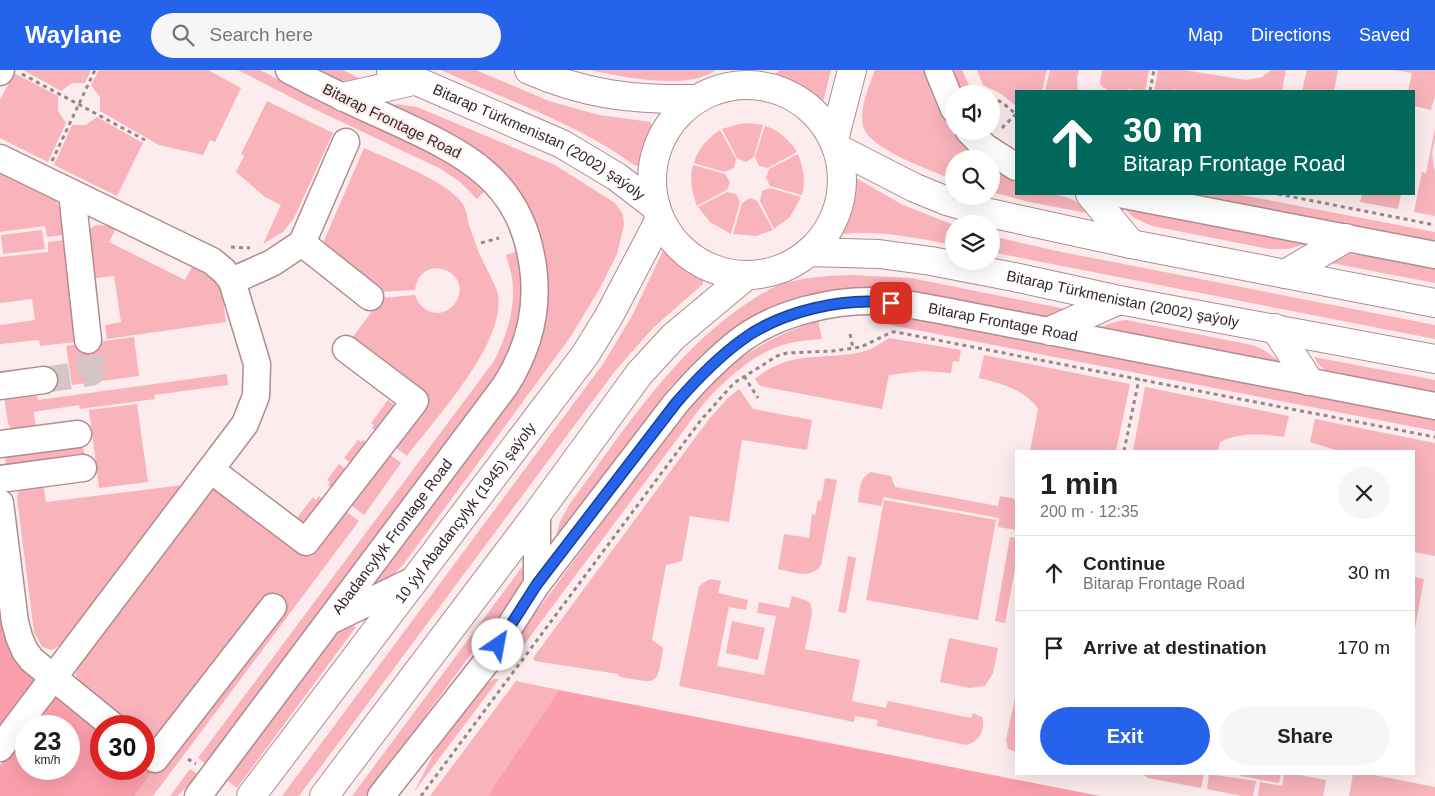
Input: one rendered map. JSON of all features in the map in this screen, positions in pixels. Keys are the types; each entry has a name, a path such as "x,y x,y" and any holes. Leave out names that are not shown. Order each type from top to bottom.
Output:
{"main road":[{"path":"529,70 559,83 612,96 666,100 696,99"},
{"path":"835,144 852,70"},
{"path":"343,97 402,76"},
{"name":"Bitarap Türkmenistan (2002) şaýoly","path":"402,76 562,144 617,177 658,213"},
{"path":"742,78 787,93 804,104 819,118 835,144 842,180 838,207 827,232 809,252 774,272 747,275 720,271 695,260 675,242 658,213 653,193 653,166 661,140 676,117 696,99 742,78"},
{"path":"835,144 915,188 947,201 1029,223 1435,304"},
{"path":"1091,195 1131,244"},
{"name":"10 ýyl Abadançylyk (1945) şaýoly","path":"251,796 586,355 609,316 658,213"},
{"path":"1285,274 1346,238"},
{"name":"Bitarap Türkmenistan (2002) şaýoly","path":"809,252 879,254 930,261 1119,300 1435,359"},
{"path":"324,796 537,514 622,395 658,353 694,319 747,275"},
{"path":"1050,331 1119,300"},
{"path":"1275,328 1309,381"}],"street":[{"name":"Bitarap Frontage Road","path":"288,70 447,146 475,164 500,188 512,205 527,238 532,256"},
{"path":"938,70 945,87"},
{"path":"978,140 985,147 1015,165"},
{"path":"232,282 272,263 302,243 346,142"},
{"path":"0,158 212,261 224,270 232,282 257,364 256,396 245,424 0,748"},
{"path":"72,193 88,340"},
{"path":"1124,195 1435,255"},
{"path":"302,243 370,297"},
{"name":"Abadancylyk Frontage Road","path":"198,796 514,372 529,338 535,304 535,278 532,256"},
{"name":"Bitarap Frontage Road","path":"537,584 694,381 742,339 766,325 822,307 848,302 877,301 918,306 1435,406"},
{"path":"211,470 306,542 415,401 346,349"},
{"path":"0,386 44,380"},
{"path":"0,444 78,434"},
{"path":"0,479 83,468"},
{"path":"0,503 15,622 25,651 32,660 54,679 99,715"},
{"path":"381,796 488,660 537,584 537,514"},
{"path":"330,621 416,579"},
{"path":"155,758 273,608"}],"path":[{"path":"16,70 145,140"},
{"path":"50,166 95,70"},
{"path":"1150,90 1154,70"},
{"path":"1000,102 1015,113"},
{"path":"1002,128 1015,115"},
{"path":"1283,195 1435,224"},
{"path":"481,243 499,238"},
{"path":"227,247 257,248"},
{"path":"421,796 701,420 734,383 777,356 861,347 892,332 896,332 1435,437"},
{"path":"850,334 853,348"},
{"path":"744,376 758,398"},
{"path":"1124,450 1139,379"}],"shaded area":[{"path":"23,70 91,70 85,83 72,83 61,91"},
{"path":"99,70 208,70 241,88 215,142 210,140 203,155 159,145 100,111 100,97 91,85"},
{"path":"238,70 260,70 312,97 438,156 468,175 484,192 477,199 460,182 441,169 308,106"},
{"path":"316,70 343,70 361,79 360,81 342,81"},
{"path":"441,70 476,70 549,101 599,115 651,122 652,129 644,147 640,164 634,165 588,136 564,124"},
{"path":"590,70 716,70 688,80 672,81 637,79"},
{"path":"780,70 831,70 823,102 811,92 775,74"},
{"path":"875,70 924,70 932,95 945,120 945,140 959,140 968,150 945,150 945,176 888,151 867,135 863,126 862,112"},
{"path":"950,70 962,70 969,85 956,85"},
{"path":"977,70 1047,70 1042,90 1015,90 1015,105 1000,93 1000,85 983,85"},
{"path":"1050,70 1079,70 1077,79 1078,90 1045,90"},
{"path":"1102,70 1149,70 1145,90 1109,90 1100,84"},
{"path":"1158,70 1184,70 1246,80 1262,77 1271,70 1286,70 1282,90 1154,90"},
{"path":"1307,70 1338,70 1334,90 1302,90"},
{"path":"1395,70 1435,70 1435,98 1431,110 1415,106 1415,90 1408,90 1412,73"},
{"path":"14,73 58,96 58,111 66,123 48,162 0,138 0,100"},
{"path":"267,101 333,133 294,218 283,232 263,244 281,205 265,197 236,172 244,156 241,154"},
{"path":"395,105 417,107 555,165 615,203 623,214 624,225 617,254 600,288 571,336 403,565 391,577 372,587 520,384 541,341 547,302 476,150 448,132 397,109"},
{"path":"97,117 143,143 117,196 54,165 72,125 86,125"},
{"path":"749,123 763,125 754,157 746,162 737,158 722,129"},
{"path":"765,126 783,136 797,152 768,168 759,166 755,157"},
{"path":"1435,128 1432,154 1435,173 1435,216 1414,212 1422,172 1426,173"},
{"path":"720,130 736,159 734,168 725,172 694,163 704,144"},
{"path":"364,148 431,179 455,195 465,208 479,253 498,295 498,314 491,335 480,357 466,380 407,456 394,446 428,401 349,342 382,298 415,295 420,304 427,310 441,313 454,305 460,290 458,281 452,274 435,268 426,271 419,278 415,290 381,292 380,289 323,243"},
{"path":"798,154 803,174 804,185 802,195 770,186 766,178 769,169"},
{"path":"693,165 725,174 730,182 727,190 697,206 692,186 691,175"},
{"path":"0,174 56,201 60,209 63,235 47,237 45,226 0,232"},
{"path":"1000,174 1015,182 1015,195 1055,195 1064,197 1073,200 1087,213 1000,194"},
{"path":"856,178 903,205 945,221 945,243 885,234 843,234 853,207"},
{"path":"770,188 801,197 790,217 774,229 760,201 762,191"},
{"path":"727,192 736,194 740,202 731,234 710,222 698,207"},
{"path":"1179,195 1241,195 1435,232 1435,244"},
{"path":"1362,195 1401,195 1398,209 1360,202"},
{"path":"750,198 757,201 773,230 756,236 733,234 742,203"},
{"path":"1124,208 1306,244 1288,249 1269,249 1152,226 1134,218"},
{"path":"97,225 108,226 115,230 109,242 185,280 192,267 210,277 222,294 226,322 107,339 105,325 121,322 114,276 89,279 87,232"},
{"path":"42,230 45,249 3,254 1,235"},
{"path":"1000,238 1062,252 1435,325 1435,339 1000,254"},
{"path":"64,240 76,342 40,346 39,340 0,344 0,325 35,320 32,299 0,303 0,257 48,252 48,242"},
{"path":"664,249 686,269 703,280 703,284 653,328 615,371 299,796 282,796 603,364 632,316"},
{"path":"516,252 521,282 520,310 514,339 502,366 207,765 198,758 494,361 503,342 513,300 512,278 506,255"},
{"path":"1349,254 1435,269 1435,283 1331,263"},
{"path":"850,275 911,278 1071,310 1049,317 1037,316 924,294 738,327 702,354 670,387 554,543 560,522 569,505 627,425 668,374 714,328 745,305 779,285 823,276"},
{"path":"900,314 1435,418 1435,431 885,324 886,315"},
{"path":"1126,320 1252,345 1264,350 1280,362 1098,328"},
{"path":"818,321 822,339 788,344 761,354 730,377 704,403 517,654 515,649 518,636 663,440 704,390 727,369 753,350 783,334"},
{"path":"134,337 139,376 72,385 66,346"},
{"path":"889,338 961,350 959,362 953,361 951,373 922,371 889,375 882,409 760,386 755,379 769,369 795,359 836,356 865,351"},
{"path":"984,355 1130,384 1116,450 1030,450 1038,409 1033,402 1020,392 979,378"},
{"path":"1314,357 1435,380 1435,393 1327,372 1318,364"},
{"path":"227,374 228,385 154,395 155,399 80,409 79,405 34,412 36,430 13,432 8,424 4,396 36,392 38,400"},
{"path":"1145,387 1289,416 1284,437 1244,435 1220,442 1218,450 1133,450"},
{"path":"739,389 753,409 812,420 807,450 742,440 729,522 690,516 682,561 666,565 652,640 663,648 659,670 654,680 642,681 620,677 618,674 535,661 533,658 709,419"},
{"path":"388,400 399,409 380,434 372,428 374,425 371,423"},
{"path":"137,404 148,482 99,488 89,410"},
{"path":"1315,419 1435,443 1435,556 1415,552 1415,450 1336,450 1310,442"},
{"path":"358,440 361,442 363,440 371,446 355,466 344,458"},
{"path":"82,441 85,458 7,465 5,460 6,455"},
{"path":"388,453 401,463 364,515 348,503"},
{"path":"339,464 350,472 335,492 328,485 330,482 327,480"},
{"path":"871,472 891,476 895,487 998,506 1000,496 1015,499 1015,530 998,527 999,518 884,497 881,506 858,502 862,481"},
{"path":"825,478 837,480 821,565 817,570 807,574 778,569 784,534 809,538 812,514 815,515 818,500 821,501"},
{"path":"43,482 46,502 183,485 62,644 52,650 42,647 34,632 17,498 19,489"},
{"path":"217,484 306,554 343,509 359,521 153,796 134,796 146,780 155,780 155,769 278,609 158,746 155,744 155,715 119,715 83,687 75,675 81,659"},
{"path":"319,496 327,503 307,528 296,519 313,497 316,500"},
{"path":"884,500 996,520 978,620 866,600"},
{"path":"1010,537 1015,538 1015,568 1005,623 995,621"},
{"path":"848,556 856,558 846,613 838,612"},
{"path":"522,567 523,577 517,592 366,796 352,796"},
{"path":"0,571 34,681 0,731"},
{"path":"1415,577 1424,579 1415,628"},
{"path":"710,579 721,581 718,593 748,600 746,610 729,607 717,666 764,675 776,616 757,613 759,602 789,608 792,596 808,601 811,605 812,613 805,649 860,660 852,701 886,708 888,701 971,718 973,713 982,717 983,726 980,735 975,741 966,745 877,726 878,720 855,716 854,722 679,686 699,587"},
{"path":"732,621 765,628 758,660 726,653"},
{"path":"353,626 356,627 237,788 227,780 331,640 341,631"},
{"path":"949,638 998,648 993,673 985,686 970,688 940,682"},
{"path":"494,679 499,679 414,792 437,747 481,688"},
{"path":"516,681 559,690 487,796 430,796"},
{"path":"559,690 1100,796 487,796"},
{"path":"56,694 90,720 90,780 146,780 134,796 0,796 0,765 15,746 15,780 80,780 80,715 40,715"},
{"path":"1015,698 1015,752 1008,749 1006,740"},
{"path":"190,769 199,775 177,796 170,796"},
{"path":"1144,775 1204,775 1201,788 1148,778"},
{"path":"1209,775 1256,781 1253,796 1241,796 1207,789"},
{"path":"1240,775 1281,775 1279,783"},
{"path":"1284,775 1300,775 1326,780 1323,796 1258,796 1260,782 1282,786"},
{"path":"1353,775 1374,775 1435,787 1435,796 1349,796"}],"tunnel":[{"path":"44,380 91,373 88,340"}],"route":[{"path":"498,645 537,584 676,403 694,381 718,359 742,339 766,325 797,314 848,302 877,301 891,303"}]}
